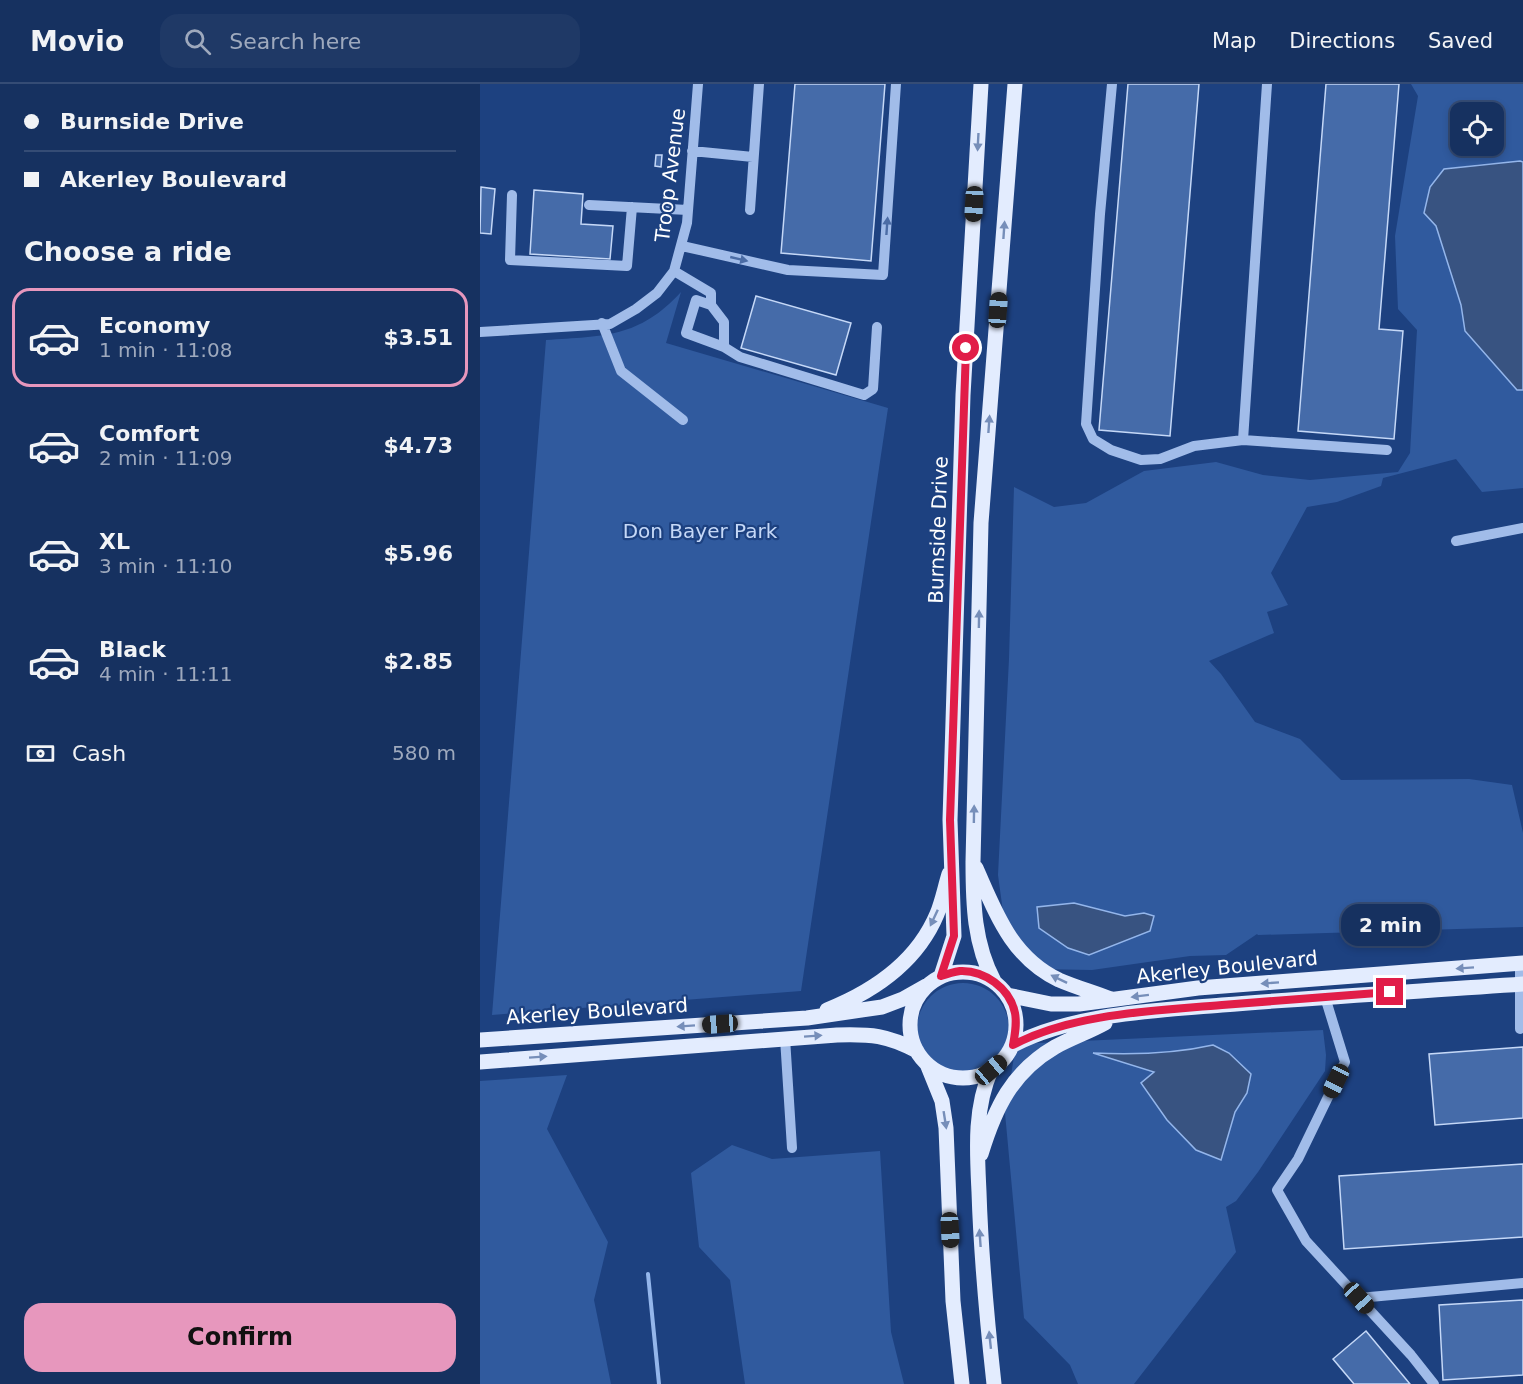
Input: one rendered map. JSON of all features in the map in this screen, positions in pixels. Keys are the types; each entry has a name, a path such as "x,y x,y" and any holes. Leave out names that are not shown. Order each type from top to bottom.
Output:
{"main road":[{"name":"Burnside Drive","path":"941,976 954,936 950,820 963,395 981,84"},
{"path":"927,1064 942,1074 958,1078 975,1077 991,1070 1004,1059 1013,1045 1017,1028 1015,1011 1007,995 994,981 984,962 979,945 973,862 981,523 1015,84"},
{"path":"807,1018 854,999 885,979 908,958 937,915 952,862"},
{"path":"973,862 1009,938 1031,962 1058,979 1113,1000"},
{"name":"Akerley Boulevard","path":"1007,995 1051,1004 1079,1004 1198,988 1521,963"},
{"path":"962,1384 953,1301 946,1128 941,1098 927,1064 917,1051 911,1035 910,1018 915,1001 926,986 941,976 959,971 978,973 994,981"},
{"name":"Akerley Boulevard","path":"1013,1045 1051,1028 1160,1010 1522,984"},
{"name":"Akerley Boulevard","path":"480,1040 807,1018 882,1007 903,999 926,986"},
{"path":"978,1165 999,1104 1022,1073 1042,1055 1117,1016"},
{"name":"Akerley Boulevard","path":"480,1062 837,1035 879,1036 897,1040 917,1051"},
{"path":"991,1070 980,1104 977,1131 983,1273 994,1384"}],"street":[{"name":"Troop Avenue","path":"480,332 610,324 657,293 674,271 682,246 688,210 698,84"},
{"path":"750,210 759,84"},
{"path":"682,246 788,270 883,274 896,84"},
{"path":"1112,84 1100,214 1086,424 1094,439 1111,450 1142,460 1160,459 1194,446 1243,440 1387,450"},
{"path":"1243,440 1267,84"},
{"path":"692,151 753,157"},
{"path":"512,195 510,260 627,266 632,207"},
{"path":"589,205 688,210"},
{"path":"674,271 711,293 711,305"},
{"path":"724,347 724,321 711,305 696,300 686,333 724,347 740,357 864,395 873,389 877,327"},
{"path":"602,323 621,371 683,420"},
{"path":"1456,541 1523,528"},
{"path":"1520,1029 1521,963"},
{"path":"1325,997 1345,1062 1298,1159 1277,1190 1306,1241 1411,1355 1434,1384"},
{"path":"785,1038 792,1148"},
{"path":"1359,1298 1523,1282"}],"green space":[{"path":"1411,84 1523,84 1523,162 1444,169 1424,213 1436,226 1461,305 1465,331 1517,390 1523,390 1523,488 1482,492 1456,459 1383,478 1381,486 1337,502 1307,507 1271,573 1288,605 1267,612 1274,633 1209,661 1255,722 1300,739 1341,780 1469,779 1512,785 1523,833 1523,927 1257,934 1226,955 1190,956 1092,970 1035,969 1007,941 998,875 1009,659 1014,487 1054,507 1086,503 1144,471 1216,462 1263,475 1310,480 1398,472 1410,453 1417,330 1398,309 1395,236 1418,96","holes":["1074,903 1125,916 1144,913 1113,944 1089,955"]},
{"name":"Don Bayer Park","path":"681,292 666,343 888,408 801,991 492,1015 546,340 620,332 650,318 666,307"},
{"path":"963,983 981,986 996,996 1006,1011 1009,1029 1006,1047 996,1062 981,1072 963,1075 945,1072 930,1062 920,1047 917,1029 920,1011 930,996 945,986"},
{"path":"1323,1030 1325,1071 1258,1172 1236,1201 1226,1207 1236,1252 1134,1384 1078,1384 1070,1365 1024,1318 1005,1113 1016,1044","holes":["1213,1045 1247,1093 1235,1112 1221,1160 1155,1072 1096,1054 1155,1053"]},
{"path":"567,1075 547,1129 608,1242 594,1300 611,1384 480,1384 480,1081"},
{"path":"732,1145 772,1159 880,1151 891,1332 904,1384 745,1384 730,1280 699,1247 691,1173"}],"shaded area":[{"path":"1523,162 1523,390 1517,390 1465,331 1461,305 1436,226 1424,213 1430,187 1444,169"},
{"path":"1074,903 1125,916 1144,913 1154,916 1150,931 1089,955 1068,948 1039,928 1037,907"},
{"path":"1213,1045 1229,1053 1251,1074 1247,1093 1235,1112 1221,1160 1196,1150 1167,1120 1141,1083 1154,1072 1093,1053 1153,1053"}],"building":[{"path":"795,84 885,84 871,261 781,253"},
{"path":"1128,84 1199,84 1170,436 1099,430"},
{"path":"1326,84 1399,84 1379,329 1403,331 1394,439 1298,431"},
{"path":"656,155 662,155 661,167 655,166"},
{"path":"481,187 495,189 491,234 480,233"},
{"path":"534,190 583,194 581,224 613,226 610,259 530,254"},
{"path":"756,296 851,323 836,375 741,348"},
{"path":"1523,1047 1523,1118 1435,1125 1429,1054"},
{"path":"1523,1164 1523,1237 1344,1249 1339,1176"},
{"path":"1523,1300 1523,1375 1443,1380 1439,1305"},
{"path":"1366,1331 1410,1384 1354,1384 1333,1359"}],"waterway":[{"path":"648,1274 659,1384"}],"route":[{"path":"966,348 950,820 954,936 941,976 959,971 978,973 994,981 1007,995 1015,1011 1017,1028 1013,1045 1051,1028 1160,1010 1390,992"}]}
